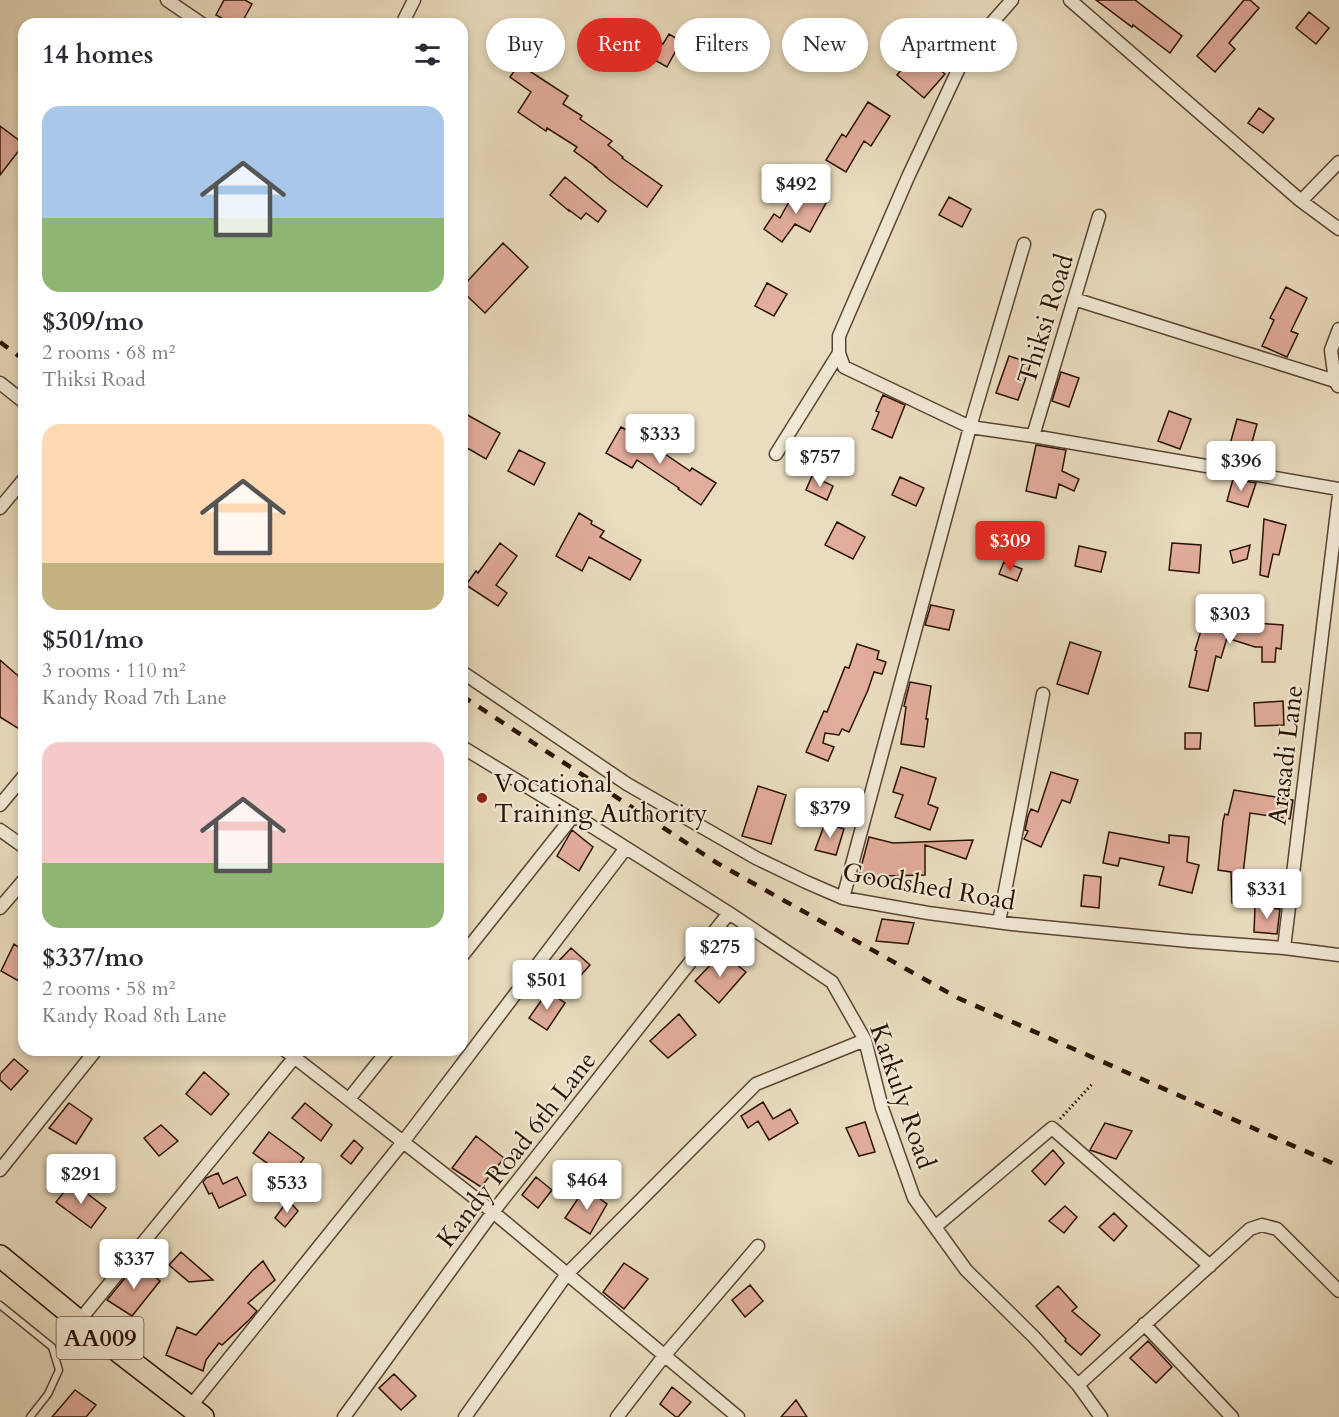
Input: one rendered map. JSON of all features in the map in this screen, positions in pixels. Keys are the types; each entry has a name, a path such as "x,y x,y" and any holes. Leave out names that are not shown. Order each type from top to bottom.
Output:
{"highway":[{"name":"AA009","path":"0,1256 196,1412"}],"street":[{"path":"167,0 193,18"},
{"path":"405,18 414,0"},
{"path":"1012,0 967,51 908,177 839,336 839,353 844,367 970,427 1339,489"},
{"path":"1070,0 1301,201 1339,229"},
{"path":"1301,201 1339,162"},
{"name":"Thiksi Road","path":"1034,436 1099,216"},
{"path":"843,898 970,427 1024,244"},
{"path":"1074,299 1337,384 1331,350 1339,329"},
{"path":"776,454 839,353"},
{"path":"0,383 18,397"},
{"path":"0,508 18,486"},
{"name":"Arasadi Lane","path":"1284,948 1339,495"},
{"name":"Goodshed Road","path":"468,676 627,784 756,858 843,898 928,913 999,922 1339,955"},
{"path":"999,922 1043,694"},
{"name":"Katkuly Road","path":"468,751 574,814 832,982 865,1040 882,1108 914,1198 966,1270 1034,1337 1078,1385 1101,1417"},
{"path":"0,805 18,783"},
{"path":"468,948 574,814"},
{"path":"0,830 18,843"},
{"path":"196,1412 626,848"},
{"path":"0,908 18,887"},
{"name":"Kandy Road 6th Lane","path":"344,1417 493,1212 729,913"},
{"path":"465,1417 567,1275 756,1084 865,1040"},
{"path":"0,1170 91,1056"},
{"path":"79,1321 288,1056"},
{"path":"293,1056 493,1212 738,1417"},
{"path":"349,1099 383,1056"},
{"path":"935,1227 1052,1128 1210,1266"},
{"path":"1078,1385 1250,1229 1262,1225 1277,1229 1339,1291"},
{"path":"617,1417 664,1356 758,1246"},
{"path":"1144,1324 1232,1417"}],"lane":[{"path":"0,1305 52,1347 59,1370 48,1394 30,1417"}],"path":[{"path":"1052,1128 1093,1083"}],"building":[{"path":"224,0 245,0 252,4 244,18 221,18 216,15"},
{"path":"1096,0 1135,0 1182,36 1170,53"},
{"path":"1244,0 1250,0 1259,8 1229,43 1235,49 1215,72 1197,56"},
{"path":"1309,12 1329,28 1316,44 1296,28"},
{"path":"669,34 674,37 674,54 667,67 662,64 662,43"},
{"path":"514,72 531,72 568,96 563,104 582,116 580,119 612,141 608,145 622,158 662,186 647,207 574,151 577,147 547,128 546,131 518,112 531,92 510,77"},
{"path":"900,72 943,72 945,74 924,98 897,75"},
{"path":"868,102 890,116 871,146 864,141 846,172 826,160 842,134 846,137"},
{"path":"1259,108 1274,119 1263,133 1248,123"},
{"path":"0,126 18,140 18,152 0,175"},
{"path":"565,177 606,211 598,222 586,213 581,219 550,195"},
{"path":"797,187 826,203 810,232 795,224 782,242 764,229 774,214 780,218"},
{"path":"949,197 971,209 962,227 939,215"},
{"path":"503,243 528,267 485,313 468,297 468,281"},
{"path":"767,283 787,294 774,316 755,306"},
{"path":"1286,287 1307,298 1291,331 1298,334 1287,357 1262,346 1274,320 1270,318"},
{"path":"1009,356 1031,363 1018,400 996,393"},
{"path":"1061,372 1079,378 1069,407 1052,401"},
{"path":"883,395 905,405 892,438 872,429"},
{"path":"1169,411 1191,419 1180,449 1158,441"},
{"path":"468,415 500,433 486,459 468,448"},
{"path":"1237,419 1257,424 1249,453 1229,448"},
{"path":"621,427 690,471 692,468 716,483 701,505 637,460 632,468 606,453"},
{"path":"1036,445 1066,450 1062,471 1079,479 1074,491 1059,484 1056,498 1026,491"},
{"path":"519,450 545,463 534,485 508,471"},
{"path":"812,476 833,486 827,500 806,490"},
{"path":"900,477 924,488 916,506 892,495"},
{"path":"1233,479 1256,483 1248,507 1227,501"},
{"path":"579,513 592,521 591,524 604,531 600,537 641,560 630,580 589,557 582,571 556,556"},
{"path":"1264,519 1286,525 1279,555 1273,554 1268,577 1260,575"},
{"path":"837,522 865,537 853,559 825,545"},
{"path":"500,543 517,556 496,585 507,593 498,606 468,586 468,582 476,571 478,573"},
{"path":"1172,543 1201,545 1199,573 1169,570"},
{"path":"1250,545 1247,559 1233,563 1230,551"},
{"path":"1079,546 1106,552 1101,572 1075,566"},
{"path":"1004,562 1022,569 1017,581 999,574"},
{"path":"931,605 954,610 949,630 925,625"},
{"path":"1207,611 1257,630 1257,623 1283,625 1281,649 1276,648 1275,662 1262,662 1262,647 1227,638 1221,658 1216,656 1208,691 1189,687 1197,651 1195,650"},
{"path":"1070,642 1101,652 1088,694 1057,684"},
{"path":"857,644 879,651 877,659 886,662 882,674 874,672 849,732 842,729 839,735 825,733 823,743 834,747 828,761 806,752 824,711 827,712 845,667 849,668"},
{"path":"0,660 18,676 18,728 0,717"},
{"path":"910,682 931,686 924,747 901,744 906,707 904,706"},
{"path":"1283,701 1284,725 1255,726 1254,703"},
{"path":"1185,733 1201,733 1200,749 1185,749"},
{"path":"901,767 936,778 928,804 938,808 930,830 895,817 903,795 893,792"},
{"path":"1051,772 1078,780 1070,803 1062,800 1041,847 1024,839 1028,831 1025,830 1031,809 1038,812"},
{"path":"758,786 786,795 771,844 742,836"},
{"path":"1234,790 1293,800 1290,819 1250,813 1242,883 1265,882 1266,899 1240,900 1240,903 1232,903 1231,872 1218,870 1223,821 1225,814 1228,815"},
{"path":"825,823 844,829 836,855 815,850"},
{"path":"572,830 593,847 579,871 557,856"},
{"path":"1109,832 1169,843 1169,835 1189,837 1187,862 1199,865 1192,893 1159,885 1164,867 1120,858 1118,866 1103,863"},
{"path":"869,837 893,843 973,840 966,859 925,845 925,875 881,876 880,881 859,875"},
{"path":"1084,875 1101,877 1099,908 1081,906"},
{"path":"1255,907 1280,909 1277,934 1254,932"},
{"path":"882,919 914,923 908,944 876,941"},
{"path":"14,944 18,947 18,981 1,971"},
{"path":"571,948 590,965 574,983 555,965"},
{"path":"722,953 746,972 719,1003 695,981"},
{"path":"548,991 565,1003 547,1030 529,1018"},
{"path":"679,1014 696,1035 668,1058 650,1041"},
{"path":"14,1059 28,1071 11,1090 0,1080 0,1074"},
{"path":"204,1072 229,1094 211,1115 186,1094"},
{"path":"763,1102 773,1119 790,1109 798,1123 769,1140 758,1121 748,1128 741,1116"},
{"path":"69,1103 92,1119 76,1144 49,1128"},
{"path":"305,1103 332,1125 321,1141 292,1118"},
{"path":"865,1122 875,1152 859,1156 846,1128"},
{"path":"1105,1123 1132,1131 1116,1159 1090,1150"},
{"path":"161,1125 178,1141 159,1156 144,1138"},
{"path":"269,1132 304,1158 289,1179 253,1153"},
{"path":"476,1136 504,1158 481,1187 452,1168"},
{"path":"354,1140 363,1148 351,1164 341,1156"},
{"path":"1053,1150 1064,1163 1045,1185 1032,1171"},
{"path":"218,1173 223,1184 237,1177 246,1195 219,1208 212,1193 209,1194 203,1182 206,1178"},
{"path":"536,1177 552,1190 538,1208 522,1195"},
{"path":"72,1182 106,1208 91,1228 56,1202"},
{"path":"585,1188 607,1204 590,1234 565,1218"},
{"path":"288,1200 298,1211 285,1227 275,1218"},
{"path":"1065,1206 1077,1217 1064,1233 1049,1221"},
{"path":"1114,1213 1127,1226 1114,1241 1099,1227"},
{"path":"181,1252 213,1280 189,1282 169,1265"},
{"path":"263,1261 275,1280 248,1303 257,1311 222,1345 219,1343 206,1360 203,1371 166,1355 177,1327 196,1335"},
{"path":"138,1262 160,1281 132,1316 107,1300"},
{"path":"624,1263 648,1279 624,1309 603,1292"},
{"path":"750,1285 763,1301 745,1317 732,1300"},
{"path":"1058,1286 1077,1307 1072,1311 1100,1335 1081,1355 1065,1341 1066,1339 1036,1306"},
{"path":"1148,1341 1172,1367 1156,1383 1130,1358"},
{"path":"394,1374 416,1396 401,1410 379,1388"},
{"path":"672,1387 691,1402 678,1417 660,1404"},
{"path":"75,1390 96,1405 86,1417 52,1417"},
{"path":"796,1400 807,1417 781,1417"}],"railway":[{"path":"0,342 18,356"},
{"path":"468,700 717,863 958,998 1339,1166"}],"place":[{"name":"Vocational Training Authority","path":"482,798"}]}
